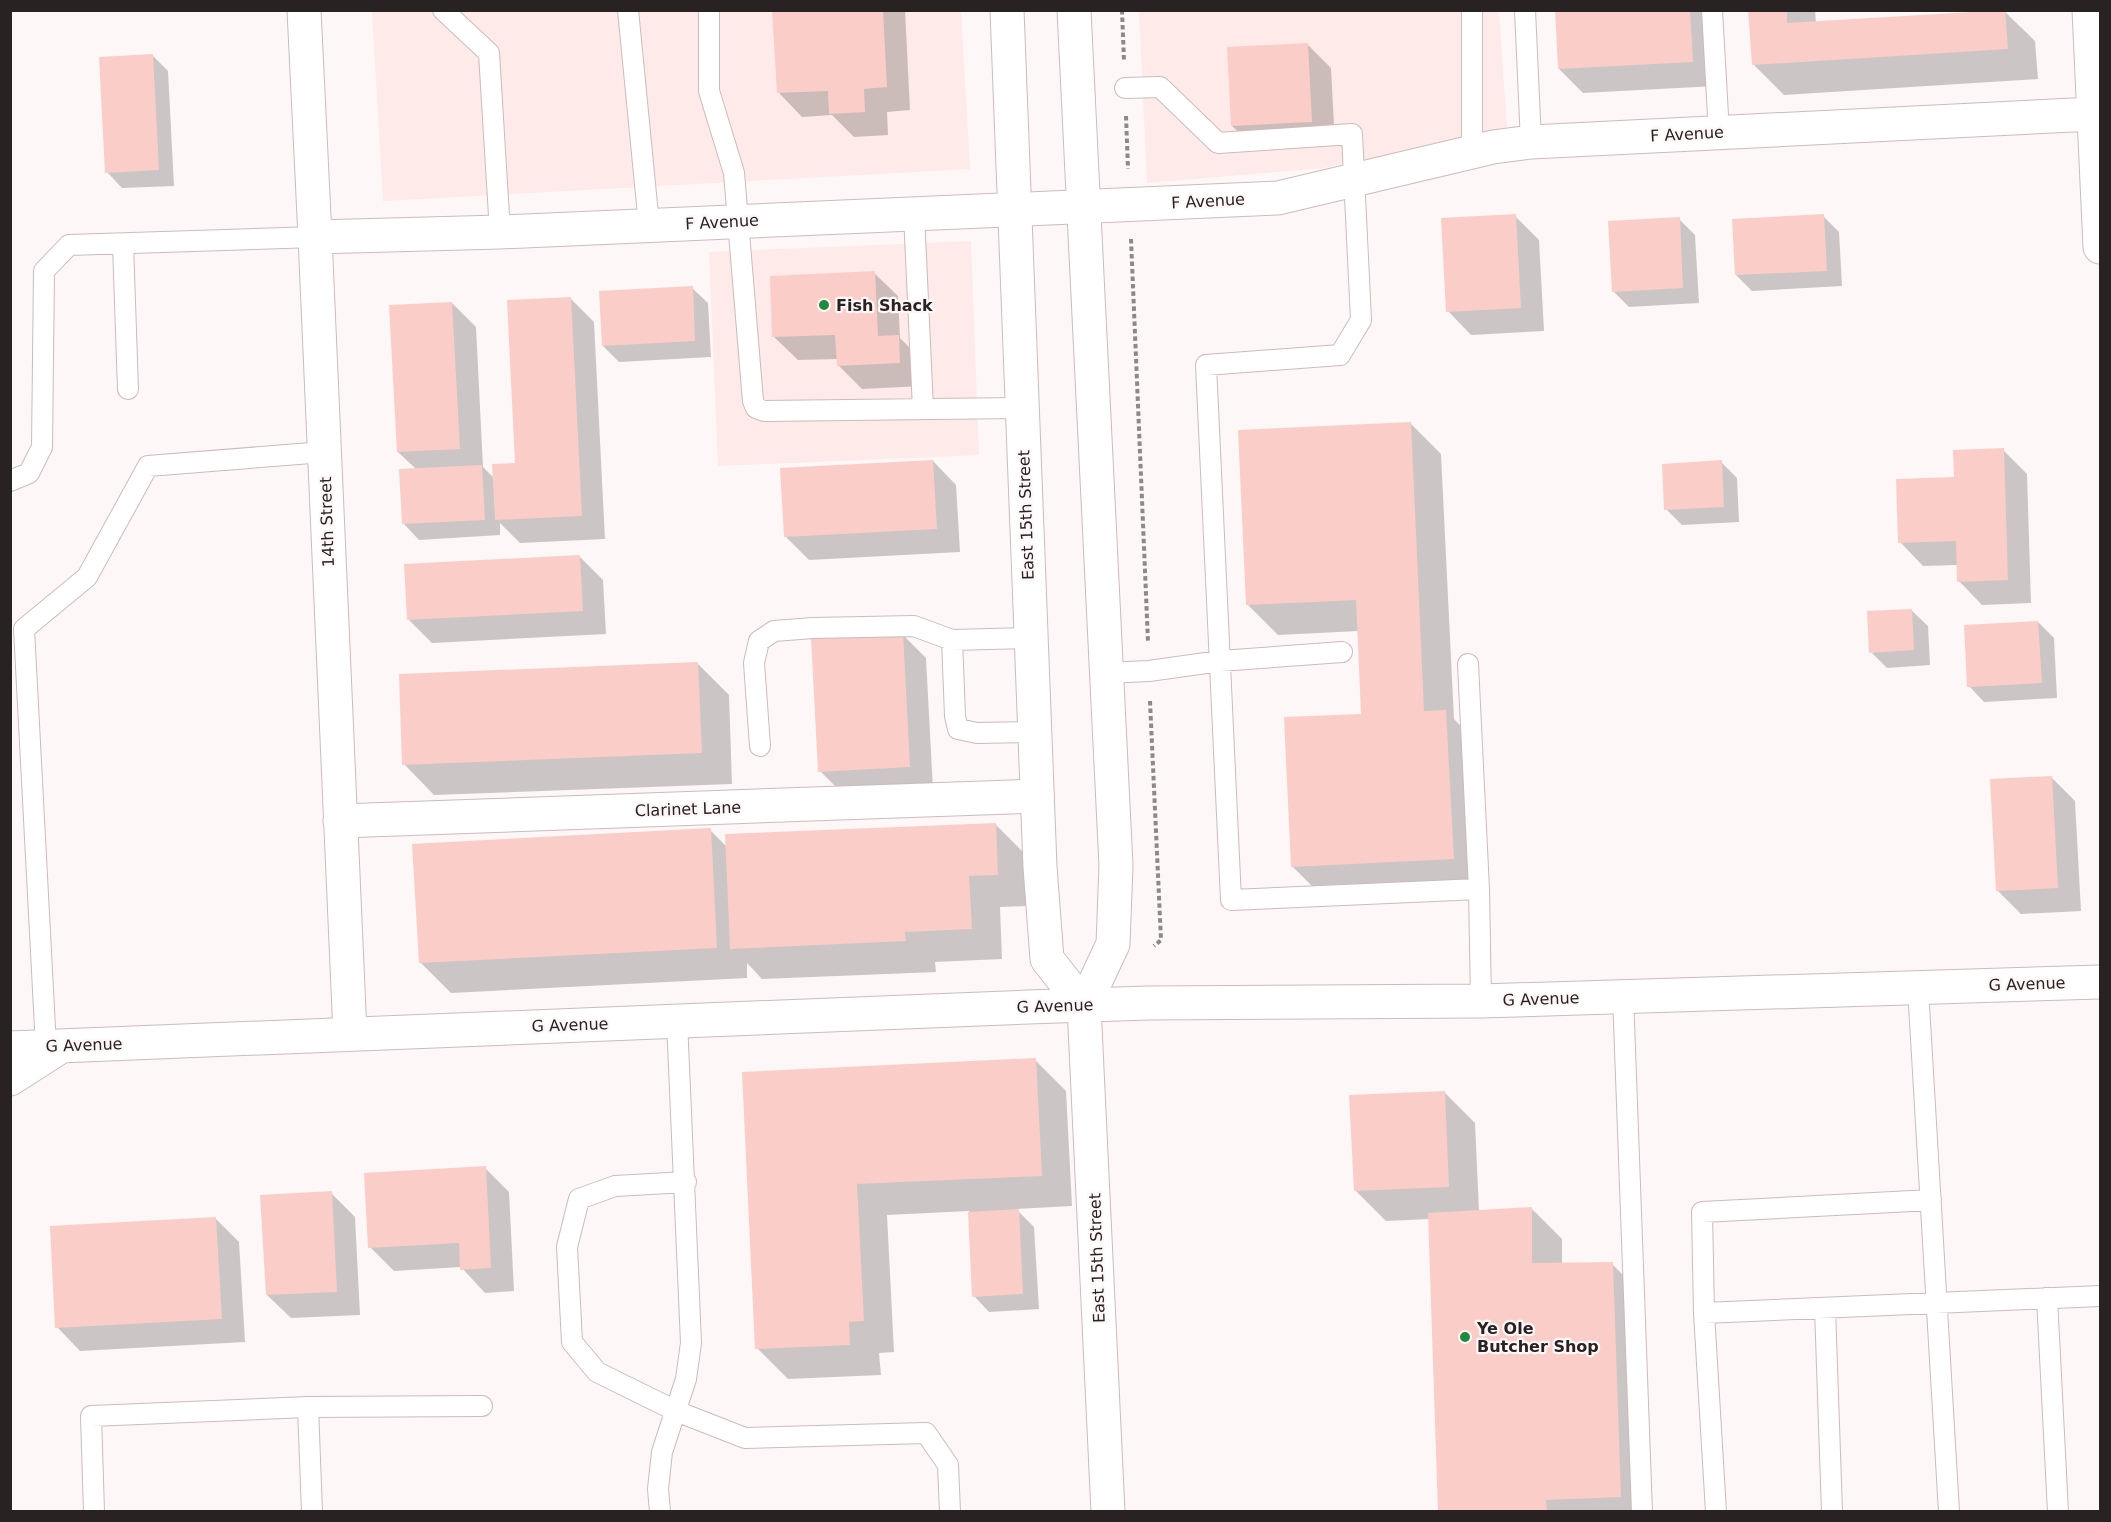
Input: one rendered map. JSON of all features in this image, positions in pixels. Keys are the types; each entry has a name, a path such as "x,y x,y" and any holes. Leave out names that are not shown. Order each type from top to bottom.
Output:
{"street":[{"name":"14th Street","path":"304,10 350,1034"},
{"name":"East 15th Street","path":"1006,10 1037,796 1047,959 1084,1006"},
{"name":"East 15th Street","path":"1074,10 1116,866 1113,944 1084,1006 1108,1512"},
{"path":"2089,10 2100,247"},
{"name":"F Avenue","path":"315,237 500,232 1278,198 1493,147 1531,142 2094,114"},
{"name":"Clarinet Lane","path":"340,821 1037,796"},
{"name":"G Avenue","path":"10,1048 1148,1003 1481,1001 2100,982"},
{"path":"10,1079 53,1047"}],"lane":[{"path":"442,10 489,53 500,232"},
{"path":"628,10 649,225"},
{"path":"709,10 709,91 734,173 753,401 756,408 764,411 1022,408"},
{"path":"1472,10 1472,153"},
{"path":"1525,10 1531,142"},
{"path":"1712,10 1719,133"},
{"path":"1125,88 1160,87 1218,143 1352,134 1361,320 1340,355 1206,365 1231,900 1479,889"},
{"path":"914,214 923,409"},
{"path":"10,481 28,473 42,447 44,271 69,245 315,237"},
{"path":"123,244 128,389"},
{"path":"53,1047 24,629 87,577 148,466 324,452"},
{"path":"760,746 754,663 759,642 774,631 914,626 952,640 1031,638"},
{"path":"952,640 955,716 958,729 977,733 1035,732"},
{"path":"1106,674 1149,671 1220,661 1342,652"},
{"path":"1468,664 1479,889 1481,1001"},
{"path":"1918,988 1949,1512"},
{"path":"1623,995 1642,1512"},
{"path":"660,1512 658,1489 662,1452 686,1379 692,1343 677,1021"},
{"path":"686,1182 615,1185 579,1199 567,1247 572,1342 597,1372 676,1411 745,1438 926,1433 948,1465 950,1512"},
{"path":"1716,1512 1704,1313 1702,1212 1931,1200"},
{"path":"1704,1313 2100,1296"},
{"path":"2048,1298 2058,1512"},
{"path":"1825,1308 1832,1512"},
{"path":"94,1512 91,1416 308,1407 482,1406"},
{"path":"308,1407 312,1512"}],"path":[{"path":"1122,10 1161,940 1154,946"}],"shaded area":[{"path":"372,11 961,11 970,169 383,201"},
{"path":"1139,11 1499,11 1507,129 1324,168 1147,183"},
{"path":"971,241 979,455 718,466 709,252"}],"building":[{"path":"772,10 883,10 887,87 864,89 865,112 829,114 828,91 777,93"},
{"path":"1555,10 1690,10 1693,62 1558,69"},
{"path":"1748,10 1787,10 1787,23 2005,10 2008,49 1752,65"},
{"path":"1308,43 1312,122 1231,126 1227,47"},
{"path":"153,54 159,170 105,173 99,57"},
{"path":"1516,214 1521,308 1446,312 1441,218"},
{"path":"1824,214 1827,271 1735,275 1732,219"},
{"path":"1680,217 1683,288 1612,292 1608,221"},
{"name":"Fish Shack","path":"875,271 878,336 899,335 900,363 837,366 835,335 772,337 770,276"},
{"path":"693,286 695,341 602,346 599,291"},
{"path":"571,297 582,516 495,520 492,464 515,463 507,300"},
{"path":"452,302 460,449 397,452 389,305"},
{"path":"1411,422 1424,711 1446,710 1454,859 1291,867 1284,717 1361,714 1356,600 1246,605 1238,430"},
{"path":"2004,448 2008,580 1957,582 1956,541 1898,543 1896,479 1954,477 1953,450"},
{"path":"933,460 937,529 784,537 780,468"},
{"path":"1722,460 1724,507 1664,510 1662,464"},
{"path":"482,465 485,520 402,524 399,469"},
{"path":"580,555 583,611 407,620 404,564"},
{"path":"1912,609 1914,650 1869,653 1867,611"},
{"path":"2038,621 2042,683 1967,687 1964,625"},
{"path":"903,632 910,767 818,772 811,637"},
{"path":"698,662 702,753 402,765 399,674"},
{"path":"2052,776 2058,888 1996,891 1990,779"},
{"path":"996,823 998,875 969,876 972,929 905,932 906,941 730,949 725,834"},
{"path":"711,828 717,948 419,963 412,844"},
{"path":"1036,1058 1042,1176 857,1184 864,1321 849,1322 850,1345 755,1349 742,1072"},
{"path":"1445,1091 1449,1187 1354,1191 1349,1095"},
{"path":"486,1166 491,1268 460,1270 459,1243 368,1248 364,1173"},
{"path":"332,1191 337,1292 266,1295 260,1195"},
{"path":"1532,1207 1532,1263 1613,1262 1621,1497 1546,1500 1547,1512 1438,1512 1428,1213"},
{"path":"1019,1209 1023,1294 972,1297 968,1212"},
{"path":"216,1217 222,1319 55,1328 50,1226"}],"place":[{"name":"Fish Shack","path":"824,305"},
{"name":"Ye Ole Butcher Shop","path":"1465,1337"}]}
